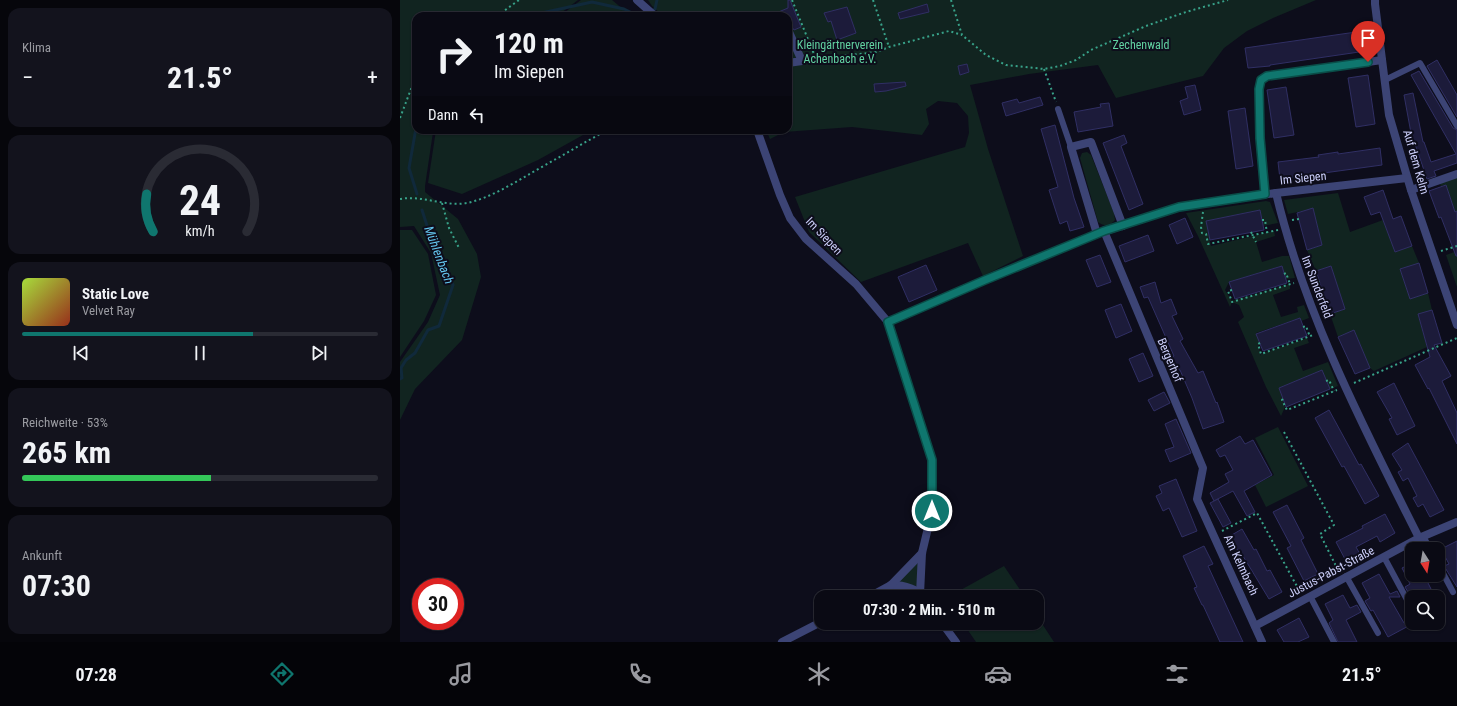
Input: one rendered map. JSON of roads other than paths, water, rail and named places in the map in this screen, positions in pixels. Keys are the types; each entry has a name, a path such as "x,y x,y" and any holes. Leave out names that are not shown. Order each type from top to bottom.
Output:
{"street":[{"path":"637,0 650,12"},
{"name":"Auf dem Kelm","path":"1375,0 1374,4 1390,115 1407,178 1457,326"},
{"path":"792,39 802,61 792,62"},
{"path":"1265,194 1260,138 1259,89 1261,80 1267,76 1382,60"},
{"name":"Im Siepen","path":"758,134 780,195 790,218 806,238 856,284 888,322 932,460 932,511 922,553 922,590"},
{"path":"1071,147 1091,142 1123,226"},
{"name":"Bergerhof","path":"1071,147 1101,233 1202,468 1197,499"},
{"path":"1411,190 1457,174"},
{"name":"Im Siepen","path":"888,322 985,280 1101,233 1179,207 1265,194 1407,178"},
{"name":"Im Sunderfeld","path":"1276,193 1284,229 1301,280 1344,387 1421,537"},
{"name":"Am Kelmbach","path":"1197,499 1262,642"},
{"name":"Justus-Pabst-Straße","path":"1255,626 1421,537 1457,522"},
{"path":"882,590 891,585 922,553"},
{"name":"Im Siepen","path":"891,585 903,586 911,590"},
{"path":"782,642 814,626"},
{"path":"947,630 956,642"}],"lane":[{"path":"1385,80 1420,63 1457,126"},
{"path":"1058,109 1071,147"},
{"path":"1421,537 1425,542"},
{"path":"1384,557 1405,596"},
{"path":"1445,577 1453,592"},
{"path":"1344,578 1378,634"},
{"path":"1307,598 1334,642"}],"waterway":[{"name":"Mühlenbach","path":"651,12 655,9 657,0"},
{"name":"Mühlenbach","path":"546,12 592,2 624,9 630,12"},
{"name":"Mühlenbach","path":"415,134 409,168 417,194"},
{"name":"Mühlenbach","path":"400,379 402,378 401,368 406,360 415,353 428,330 439,326 453,285 433,244 422,210"}],"park label":[{"name":"Zechenwald","path":"1141,45"},
{"name":"Kleingärtnerverein Achenbach e.V.","path":"840,52"}]}
